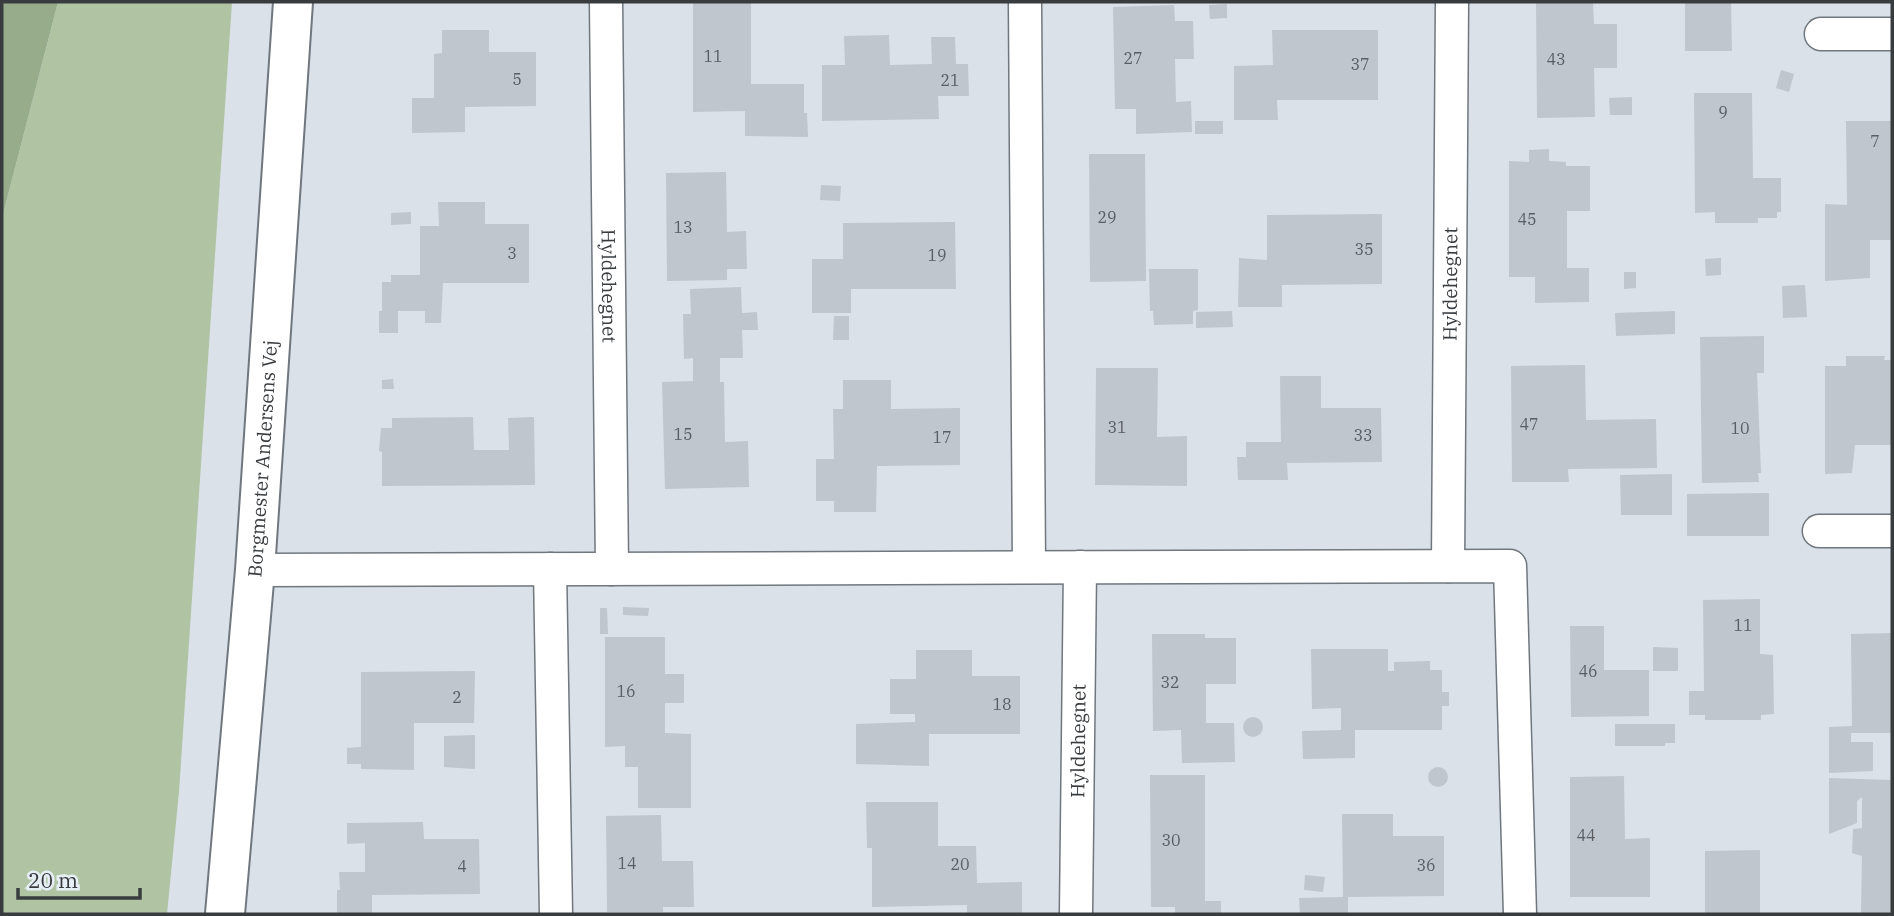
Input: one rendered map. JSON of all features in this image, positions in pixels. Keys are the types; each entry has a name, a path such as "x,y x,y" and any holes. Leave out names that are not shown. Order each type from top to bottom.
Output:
{"street":[{"name":"Borgmester Andersens Vej","path":"225,914 255,570 293,2"},
{"name":"Hyldehegnet","path":"606,2 612,569"},
{"path":"1025,2 1029,567"},
{"name":"Hyldehegnet","path":"1448,566 1452,2"},
{"path":"1821,34 1892,34"},
{"path":"1819,531 1892,531"},
{"path":"255,570 1510,566 1520,914"},
{"name":"Hyldehegnet","path":"1076,914 1080,567"},
{"path":"550,569 556,914"}],"green space":[{"path":"2,2 58,2 2,218"},
{"path":"58,2 232,2 179,792 167,914 2,914 2,218"}],"building":[{"path":"693,2 751,2 751,84 804,84 804,113 807,113 808,137 745,136 745,111 693,112"},
{"path":"1536,2 1593,2 1594,24 1617,24 1617,68 1594,68 1595,117 1537,118"},
{"path":"1685,2 1731,2 1732,51 1685,51"},
{"path":"1227,4 1227,18 1210,19 1209,5"},
{"path":"1174,5 1175,21 1193,21 1194,59 1175,59 1176,102 1191,101 1192,132 1136,134 1136,109 1115,109 1113,7"},
{"path":"442,30 489,30 489,52 536,52 536,106 465,107 465,132 412,133 412,98 434,98 434,54 442,53"},
{"path":"1272,30 1378,30 1378,100 1277,100 1278,120 1234,120 1234,66 1273,65"},
{"path":"889,35 890,65 932,64 931,37 955,37 956,64 968,64 969,96 938,96 939,119 822,121 822,65 845,65 844,36"},
{"path":"1781,70 1794,74 1789,92 1776,88"},
{"path":"1694,93 1752,93 1753,178 1781,178 1781,212 1777,212 1777,218 1758,218 1758,223 1715,223 1715,212 1695,213"},
{"path":"1632,97 1632,115 1610,115 1609,98"},
{"path":"1195,121 1223,121 1223,134 1195,134"},
{"path":"1846,121 1892,121 1892,240 1870,240 1870,278 1825,281 1825,204 1847,205"},
{"path":"1549,149 1549,161 1566,162 1566,166 1590,166 1590,211 1567,211 1567,268 1589,268 1589,302 1535,303 1535,277 1509,277 1509,161 1529,162 1529,150"},
{"path":"1089,154 1145,154 1146,281 1090,282"},
{"path":"726,172 727,232 746,231 747,269 727,269 727,280 667,281 666,173"},
{"path":"821,185 841,186 840,201 820,200"},
{"path":"438,202 485,202 485,224 529,224 529,283 443,283 441,323 425,323 425,311 398,311 398,333 379,333 382,282 391,282 391,275 420,275 420,226 439,226"},
{"path":"411,212 411,224 391,225 391,213"},
{"path":"1382,214 1382,284 1282,285 1282,307 1238,307 1239,258 1267,260 1267,215"},
{"path":"955,222 956,289 851,289 851,313 812,313 812,259 843,259 843,223"},
{"path":"1721,258 1721,275 1706,276 1705,259"},
{"path":"1149,269 1198,269 1198,310 1193,311 1193,324 1154,325 1153,311 1150,311"},
{"path":"1624,272 1636,272 1636,288 1624,289"},
{"path":"1805,285 1807,317 1783,318 1782,286"},
{"path":"741,287 742,313 757,312 758,330 742,330 743,358 720,358 720,382 724,382 725,442 748,441 749,487 665,489 662,382 693,381 693,358 684,359 683,314 691,314 690,289"},
{"path":"1232,311 1233,327 1196,328 1196,312"},
{"path":"1675,311 1675,334 1616,336 1615,313"},
{"path":"834,316 849,316 849,340 833,340"},
{"path":"1764,336 1764,373 1757,373 1761,473 1758,473 1759,482 1702,483 1700,337"},
{"path":"1846,356 1885,356 1884,360 1892,360 1892,445 1855,445 1852,473 1825,474 1825,366 1846,366"},
{"path":"1585,365 1586,420 1656,419 1657,468 1568,469 1569,482 1512,482 1511,366"},
{"path":"1096,368 1158,368 1157,437 1187,436 1187,486 1095,485"},
{"path":"1280,376 1321,376 1321,408 1381,408 1382,462 1287,463 1288,480 1238,480 1237,457 1246,457 1246,442 1281,442"},
{"path":"393,379 394,389 382,389 382,380"},
{"path":"843,380 891,380 891,409 960,408 960,465 877,466 876,512 834,512 834,501 816,501 816,459 834,459 833,409 843,409"},
{"path":"473,417 474,450 509,450 508,418 534,417 535,485 382,486 382,452 379,451 381,428 392,428 392,418"},
{"path":"1672,474 1672,515 1621,515 1620,475"},
{"path":"1769,493 1769,536 1687,536 1687,494"},
{"path":"1760,599 1760,654 1773,655 1774,714 1761,715 1761,720 1705,720 1705,715 1689,715 1689,691 1704,691 1703,600"},
{"path":"623,607 649,608 648,616 623,615"},
{"path":"600,608 607,608 608,634 600,634"},
{"path":"1570,626 1604,626 1604,670 1649,670 1649,716 1571,717"},
{"path":"1892,633 1892,733 1851,733 1851,742 1873,742 1873,771 1829,773 1829,727 1852,726 1851,634"},
{"path":"1152,634 1205,634 1205,638 1236,638 1236,684 1206,684 1206,723 1234,723 1235,762 1182,763 1181,730 1153,731"},
{"path":"605,637 665,637 665,674 684,674 684,703 665,703 665,733 691,734 691,808 638,808 638,767 625,767 625,746 605,747"},
{"path":"1653,647 1678,648 1678,671 1653,671"},
{"path":"1311,649 1388,649 1388,671 1394,671 1394,662 1430,661 1430,670 1442,670 1442,692 1449,692 1449,706 1442,706 1442,730 1355,730 1355,758 1303,759 1302,731 1341,730 1341,708 1312,709"},
{"path":"916,650 972,650 972,676 1020,676 1020,734 929,734 929,766 856,764 856,724 915,722 915,714 890,714 890,679 916,679"},
{"path":"475,671 474,723 414,723 414,770 361,769 361,764 347,764 347,748 361,747 361,672"},
{"path":"1249,717 1257,717 1263,727 1257,737 1249,737 1243,731 1243,723"},
{"path":"1615,724 1675,724 1675,743 1665,743 1665,746 1615,746"},
{"path":"475,735 475,769 444,767 444,736"},
{"path":"1438,767 1445,770 1448,777 1445,784 1438,787 1431,784 1428,777 1431,770"},
{"path":"1150,775 1205,775 1205,901 1221,901 1221,914 1175,914 1175,907 1151,907"},
{"path":"1624,776 1625,839 1650,838 1650,897 1570,897 1570,777"},
{"path":"1829,778 1892,780 1892,914 1861,914 1862,856 1852,853 1853,829 1862,828 1862,797 1857,801 1857,823 1829,834"},
{"path":"866,802 938,802 938,846 976,846 977,883 1022,882 1022,913 967,914 967,905 872,907 872,848 867,848"},
{"path":"1342,814 1393,814 1393,836 1444,836 1444,896 1348,897 1348,914 1300,914 1299,898 1343,897"},
{"path":"661,815 662,861 693,861 694,907 663,907 663,912 607,912 606,816"},
{"path":"423,822 424,839 479,839 480,894 372,895 372,914 337,914 339,872 365,872 365,843 347,844 347,823"},
{"path":"1760,850 1760,914 1705,914 1705,851"},
{"path":"1305,875 1325,877 1323,892 1304,890"}]}
